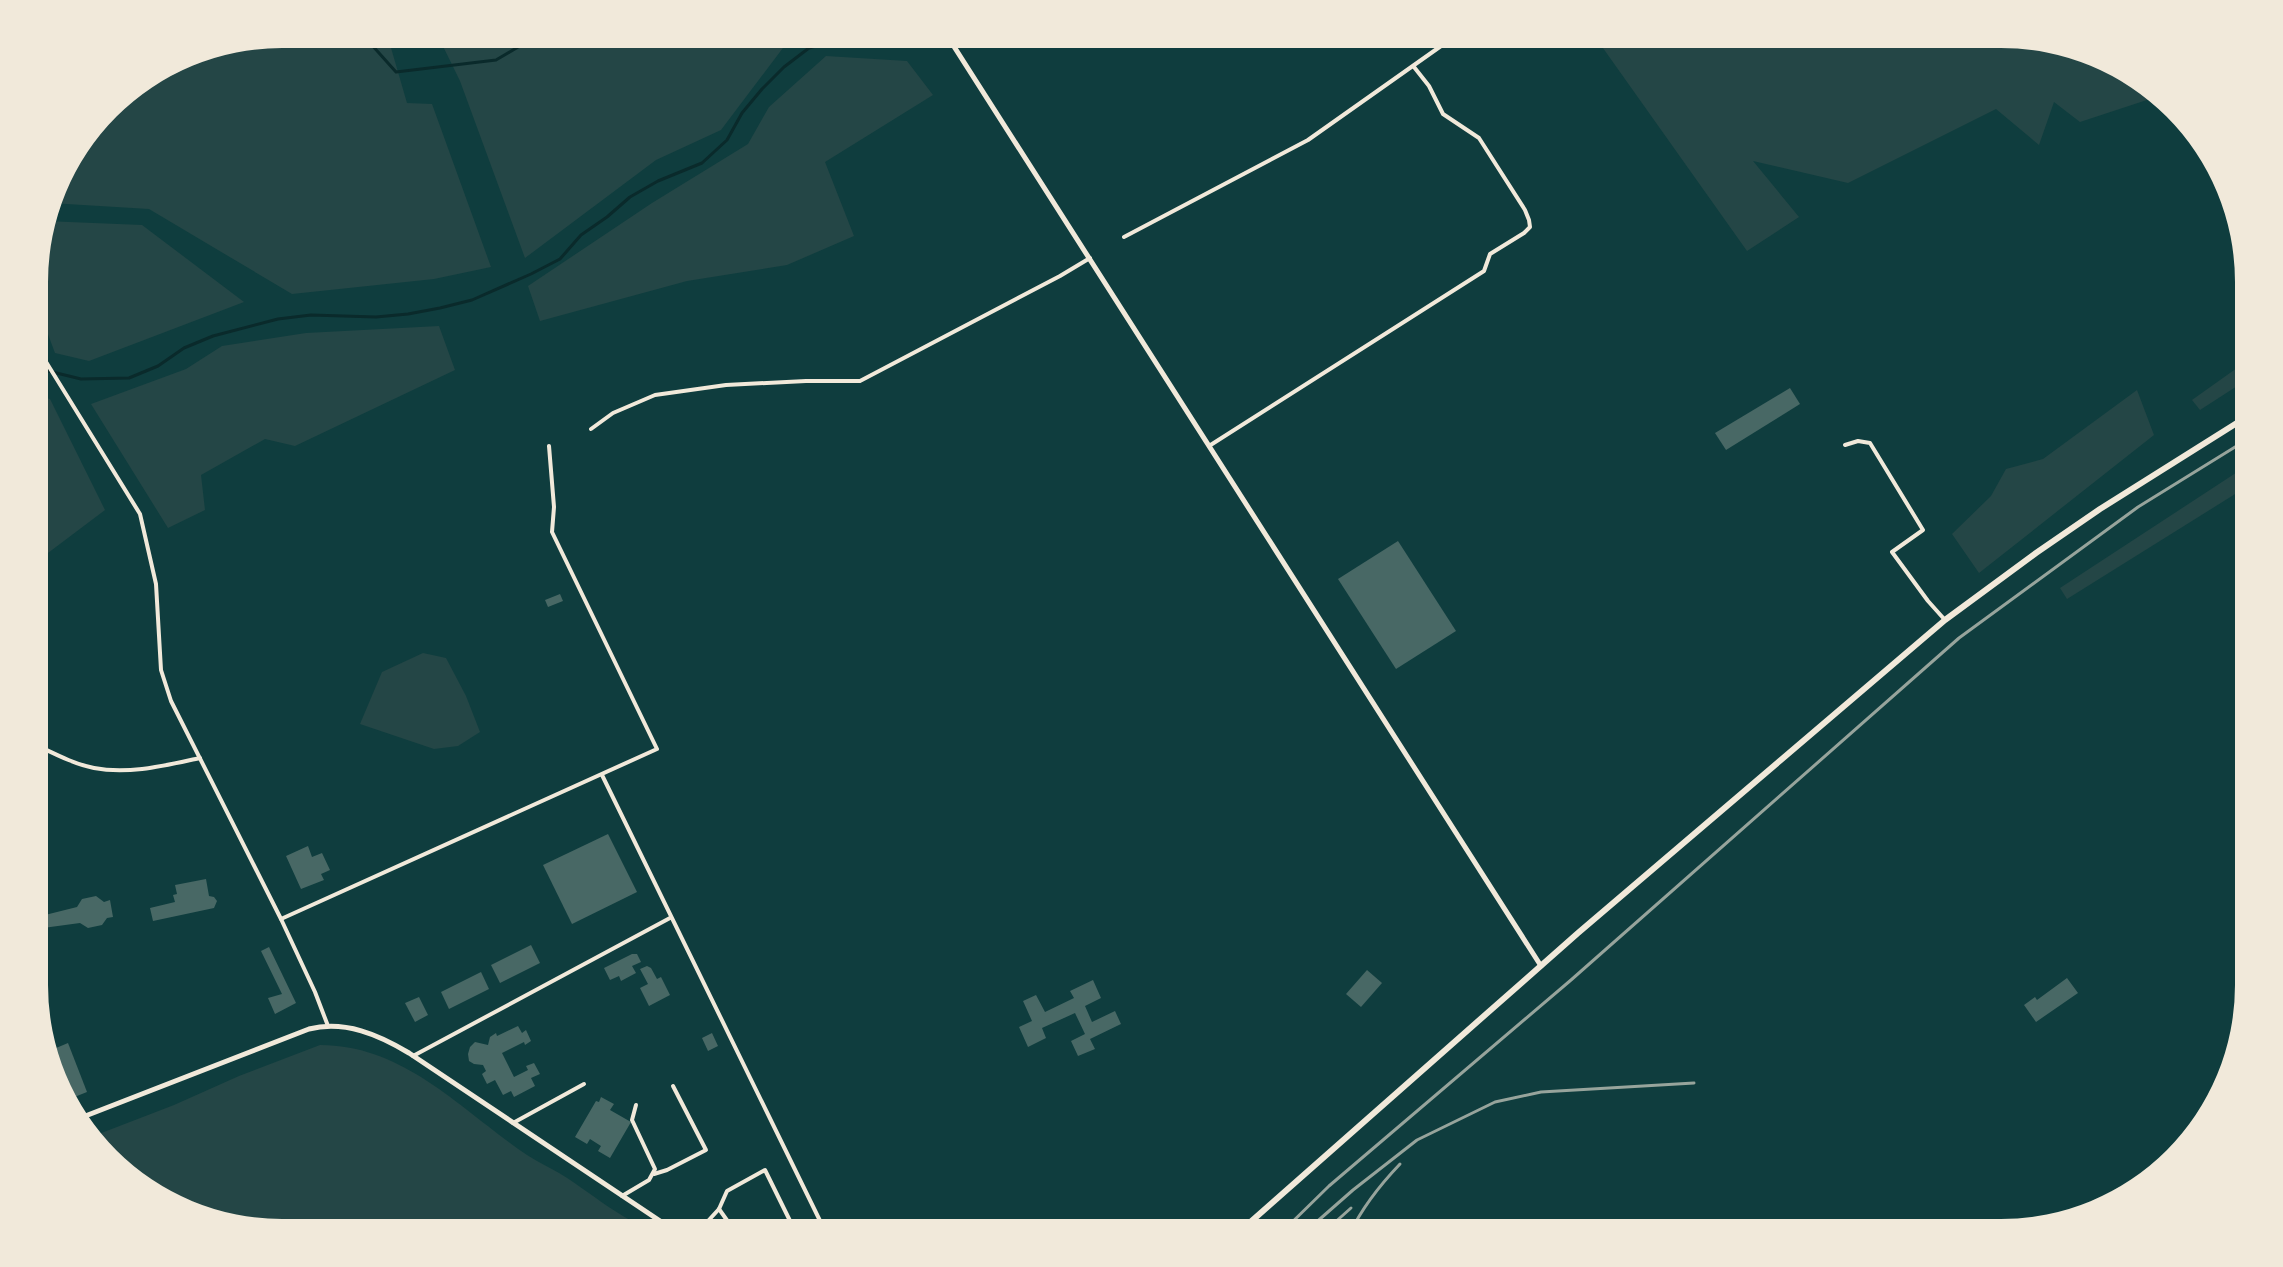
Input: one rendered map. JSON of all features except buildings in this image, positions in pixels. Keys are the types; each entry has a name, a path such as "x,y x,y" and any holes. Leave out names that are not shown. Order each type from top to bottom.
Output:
{"main road":[{"path":"1255,1218 1541,966 1945,620 2100,509 2234,425"}],"street":[{"path":"955,48 1541,966"},
{"path":"1124,237 1308,140 1439,48"},
{"path":"1209,446 1484,271 1490,254 1530,227 1525,210 1479,138 1443,114 1429,86 1414,67"},
{"path":"591,429 613,413 655,395 726,385 860,381 1090,258"},
{"path":"48,365 140,514 156,584 161,670 171,701 281,919 328,1026"},
{"path":"1845,445 1858,441 1870,443 1923,530 1892,552 1945,620"},
{"path":"281,919 657,749 552,532 554,507 549,446"},
{"path":"48,751 95,768 124,770 200,758"},
{"path":"602,775 819,1219"},
{"path":"413,1056 670,918"},
{"path":"87,1115 304,1031 328,1026 366,1032 389,1041 413,1056 656,1219"},
{"path":"513,1123 584,1084"},
{"path":"622,1196 654,1174 706,1150 673,1086"},
{"path":"636,1105 632,1120 655,1169 654,1174"},
{"path":"710,1219 719,1209 727,1191 765,1170 789,1219"},
{"path":"719,1209 726,1219"}],"shaded area":[{"path":"391,48 407,103 432,104 491,267 434,279 292,294 149,209 62,204 79,165 96,140 128,106 165,79 207,60 252,50"},
{"path":"444,48 783,48 721,130 656,160 525,258 460,81"},
{"path":"1603,48 2031,50 2090,66 2118,79 2147,100 2080,122 2054,102 2039,145 1996,109 1848,183 1753,161 1799,217 1747,251"},
{"path":"826,56 907,61 933,95 825,162 854,236 787,265 687,281 540,321 528,286 652,203 748,144 769,107"},
{"path":"56,221 142,225 244,302 89,361 55,353 48,334 48,282"},
{"path":"439,326 455,370 295,446 265,439 201,475 205,510 168,528 91,404 186,369 222,346 306,333"},
{"path":"2234,370 2234,388 2200,410 2192,400"},
{"path":"2137,390 2154,435 1979,573 1952,534 1991,496 2006,469 2043,459"},
{"path":"48,398 50,399 105,510 48,553"},
{"path":"2234,474 2234,495 2067,599 2060,588"},
{"path":"423,653 446,658 480,732 458,746 434,749 360,724 382,672"},
{"path":"320,1045 351,1048 379,1056 431,1084 527,1155 628,1219 252,1217 222,1211 165,1188 128,1161 101,1133"}],"waterway":[{"path":"375,48 396,72 496,60 516,48"},
{"path":"48,371 81,379 129,378 213,336 278,319 311,315 376,317 408,314 472,300 560,259 581,235 630,197 658,181 702,163 727,140 742,113 762,89 809,48"}],"railway":[{"path":"1296,1218 1329,1186 1571,980 1959,638 2138,507 2234,448"},
{"path":"1321,1218 1417,1140 1495,1102 1541,1092 1694,1083"},
{"path":"1358,1218 1372,1196 1400,1164"},
{"path":"1339,1218 1351,1208"}]}
